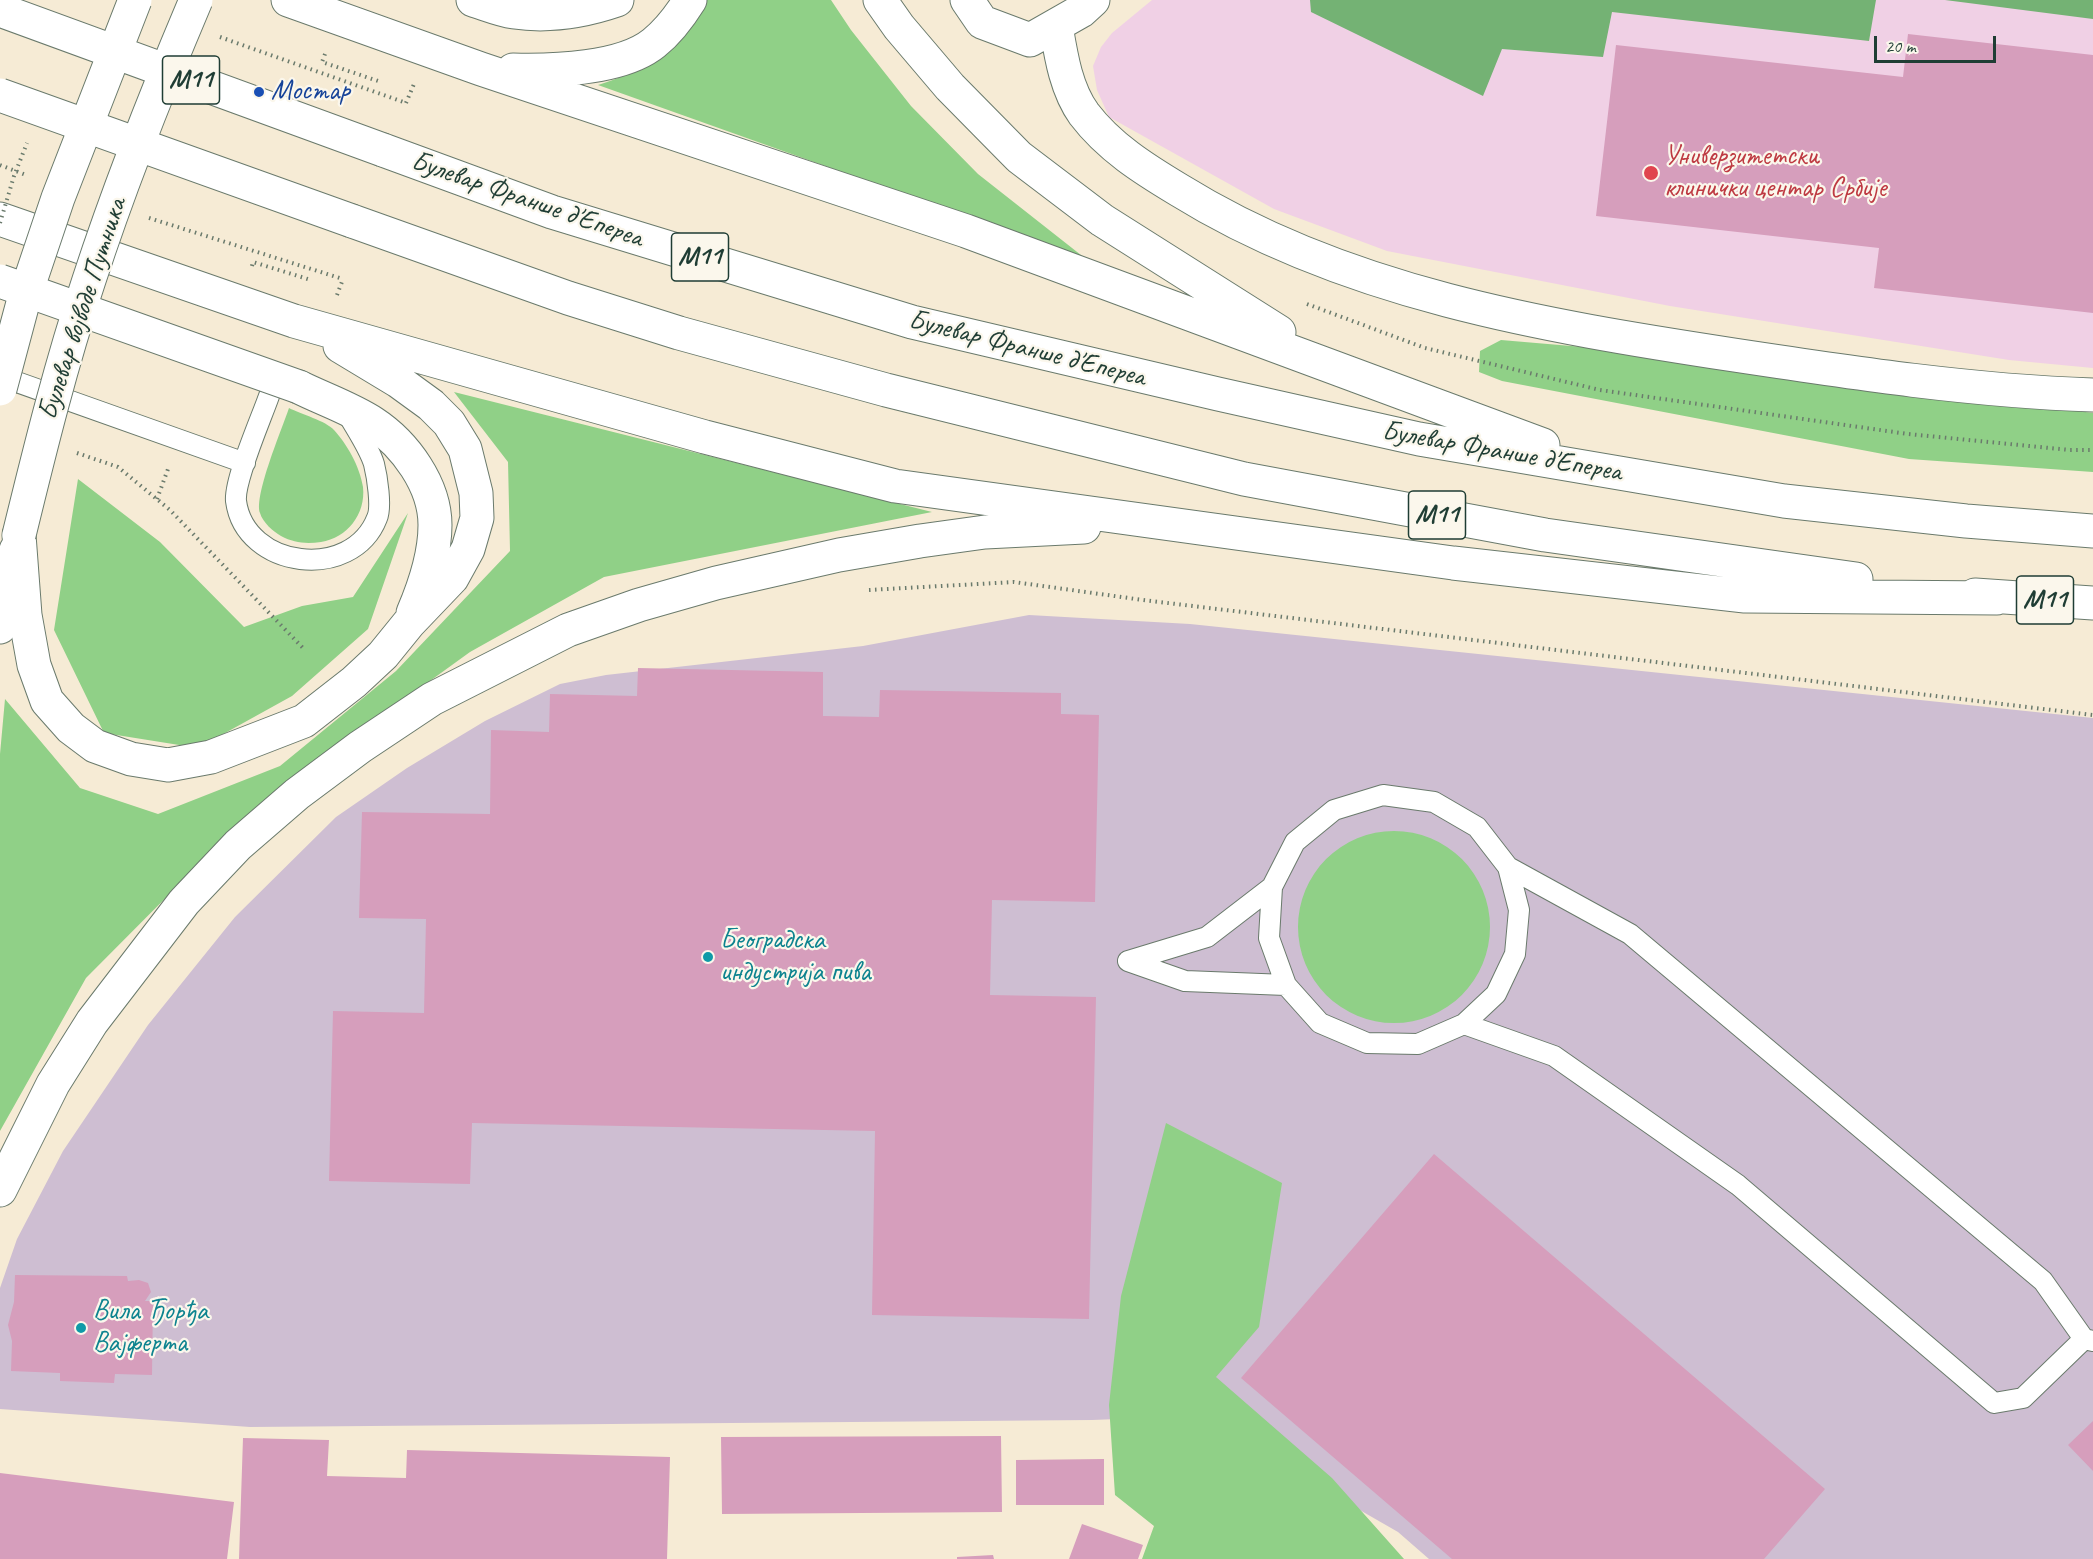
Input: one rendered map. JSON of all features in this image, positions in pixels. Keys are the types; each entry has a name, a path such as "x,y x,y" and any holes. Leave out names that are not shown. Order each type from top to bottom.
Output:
{"main road":[{"name":"Булевар војводе Путника","path":"0,389 24,299 58,198 135,0"},
{"name":"Булевар војводе Путника","path":"0,627 42,438 88,281 130,163 196,0"},
{"path":"288,0 481,69 966,231 1617,473"},
{"path":"475,0 513,12 546,14 588,9 617,0"},
{"path":"481,69 545,71 589,67 622,59 652,45 677,21 690,0"},
{"path":"880,0 899,27 950,87 1019,157 1102,220 1337,368"},
{"path":"967,0 982,22 1030,40 1081,11 1093,0"},
{"name":"Булевар Франше д'Епереа","path":"0,10 552,212 912,322 1419,439 1784,501 1966,521 2093,531"},
{"path":"1056,26 1063,68 1083,113 1121,153 1226,218 1368,277 1556,326 1652,343 1932,383 2050,394 2093,395"},
{"name":"M11","path":"0,95 557,294 679,333 886,390 1244,479 1545,535 1768,568 1997,598 2093,603"},
{"path":"0,219 294,321 694,434 895,486 1453,563 1745,596 1997,598"},
{"path":"0,281 284,392 345,408 374,424 402,448 420,474 431,499 435,523 433,553 424,585 409,623"},
{"path":"19,535 28,635 34,665 47,701 71,728 95,746 131,759 168,765 211,757 304,721 354,682 383,655 409,623 452,578 468,549 477,518 474,483 465,448 449,423 430,405 366,361 294,321"},
{"path":"0,1190 53,1084 92,1022 184,902 238,845 297,794 360,747 432,699 568,630 639,605 716,583 839,555 974,533 1170,524"}],"lane":[{"path":"0,376 245,463"},
{"path":"284,392 245,463 238,481 236,499 246,528 274,553 298,560 325,560 342,554 360,544 378,517 379,503 373,462 345,408"},
{"path":"1383,795 1434,802 1477,827 1508,867 1519,910 1515,954 1496,994 1464,1024 1418,1044 1367,1043 1320,1023 1286,986 1269,938 1272,887 1295,842 1335,810 1383,795"},
{"path":"1464,1024 1554,1056 1738,1185 1994,1403 2022,1398 2088,1340 2043,1281 1630,934 1508,867"},
{"path":"1272,887 1207,937 1128,962 1185,981 1286,986"}],"path":[{"path":"216,36 406,103 417,76"},
{"path":"322,62 381,82"},
{"path":"0,165 33,177"},
{"path":"141,216 343,279"},
{"path":"253,262 311,280"},
{"path":"76,453 118,467 170,510 303,648"},
{"path":"866,591 1014,582 1143,600 2093,715"}],"shaded area":[{"name":"Универзитетски клинички центар Србије","path":"1152,0 2093,0 2093,368 2009,360 1670,306 1387,251 1274,209 1109,117 1097,90 1093,66 1101,47 1112,33"},
{"path":"1029,615 1190,624 2093,718 2093,1559 1429,1559 1398,1532 1196,1416 1092,1420 250,1427 0,1409 0,1288 17,1239 63,1151 148,1025 235,917 336,817 407,768 485,721 560,684 606,675 863,646"}],"green space":[{"path":"707,0 831,0 851,30 911,106 978,174 1086,259 598,85 634,72 654,60 683,32"},
{"path":"1310,0 1876,0 1869,41 1612,12 1603,57 1502,49 1483,96 1311,12"},
{"path":"1945,0 2093,0 2093,19"},
{"path":"1501,340 1583,347 2093,413 2093,472 1909,459 1502,381 1479,372 1480,351"},
{"path":"454,392 932,512 604,577 470,652 257,806 86,978 0,1131 0,754 5,699 80,788 158,814 280,766 396,671 510,551 508,462"},
{"path":"289,408 334,430 344,442 359,472 363,497 358,515 347,530 330,540 310,543 291,540 272,529 260,513 259,504 265,477"},
{"path":"78,479 160,542 244,627 302,606 353,597 408,513 368,629 292,696 198,748 104,733 54,630"},
{"path":"1403,831 1413,832 1439,842 1455,852 1469,866 1483,890 1489,908 1489,946 1483,964 1469,988 1455,1002 1431,1016 1413,1022 1385,1023 1375,1022 1349,1012 1333,1002 1319,988 1305,964 1299,946 1298,918 1299,908 1309,882 1319,866 1333,852 1357,838 1375,832"},
{"path":"1166,1123 1282,1183 1259,1327 1216,1377 1332,1478 1404,1559 1142,1559 1154,1526 1115,1495 1109,1405 1121,1296"}],"building":[{"path":"1908,34 2093,55 2093,313 1874,288 1879,248 1596,216 1616,45 1903,77"},
{"name":"Београдска индустрија пива","path":"638,668 823,672 823,716 879,717 880,690 1061,693 1061,714 1099,715 1095,902 992,900 990,995 1096,997 1089,1319 872,1315 875,1131 472,1123 470,1184 329,1181 333,1011 424,1013 426,919 359,918 362,812 490,814 491,730 549,732 550,694 637,696"},
{"path":"1434,1154 1825,1489 1764,1559 1452,1559 1241,1378"},
{"name":"Вила Ђорђа Вајферта","path":"15,1275 127,1276 128,1281 139,1280 148,1283 151,1292 145,1301 153,1301 152,1375 115,1374 114,1383 60,1381 60,1373 11,1371 12,1341 8,1325 14,1302"},
{"path":"2093,1421 2093,1471 2068,1445"},
{"path":"1001,1436 1002,1512 722,1514 721,1437"},
{"path":"243,1438 329,1440 327,1476 406,1478 407,1450 670,1457 667,1559 239,1559"},
{"path":"1104,1459 1104,1505 1016,1505 1016,1460"},
{"path":"0,1473 234,1502 227,1559 0,1559"},
{"path":"1082,1524 1143,1545 1138,1559 1069,1559"},
{"path":"993,1555 994,1559 957,1559 957,1557"}],"place":[{"name":"Мостар","path":"259,92"},
{"name":"Универзитетски клинички центар Србије","path":"1651,173"},
{"name":"Београдска индустрија пива","path":"708,957"},
{"name":"Вила Ђорђа Вајферта","path":"81,1328"}]}
